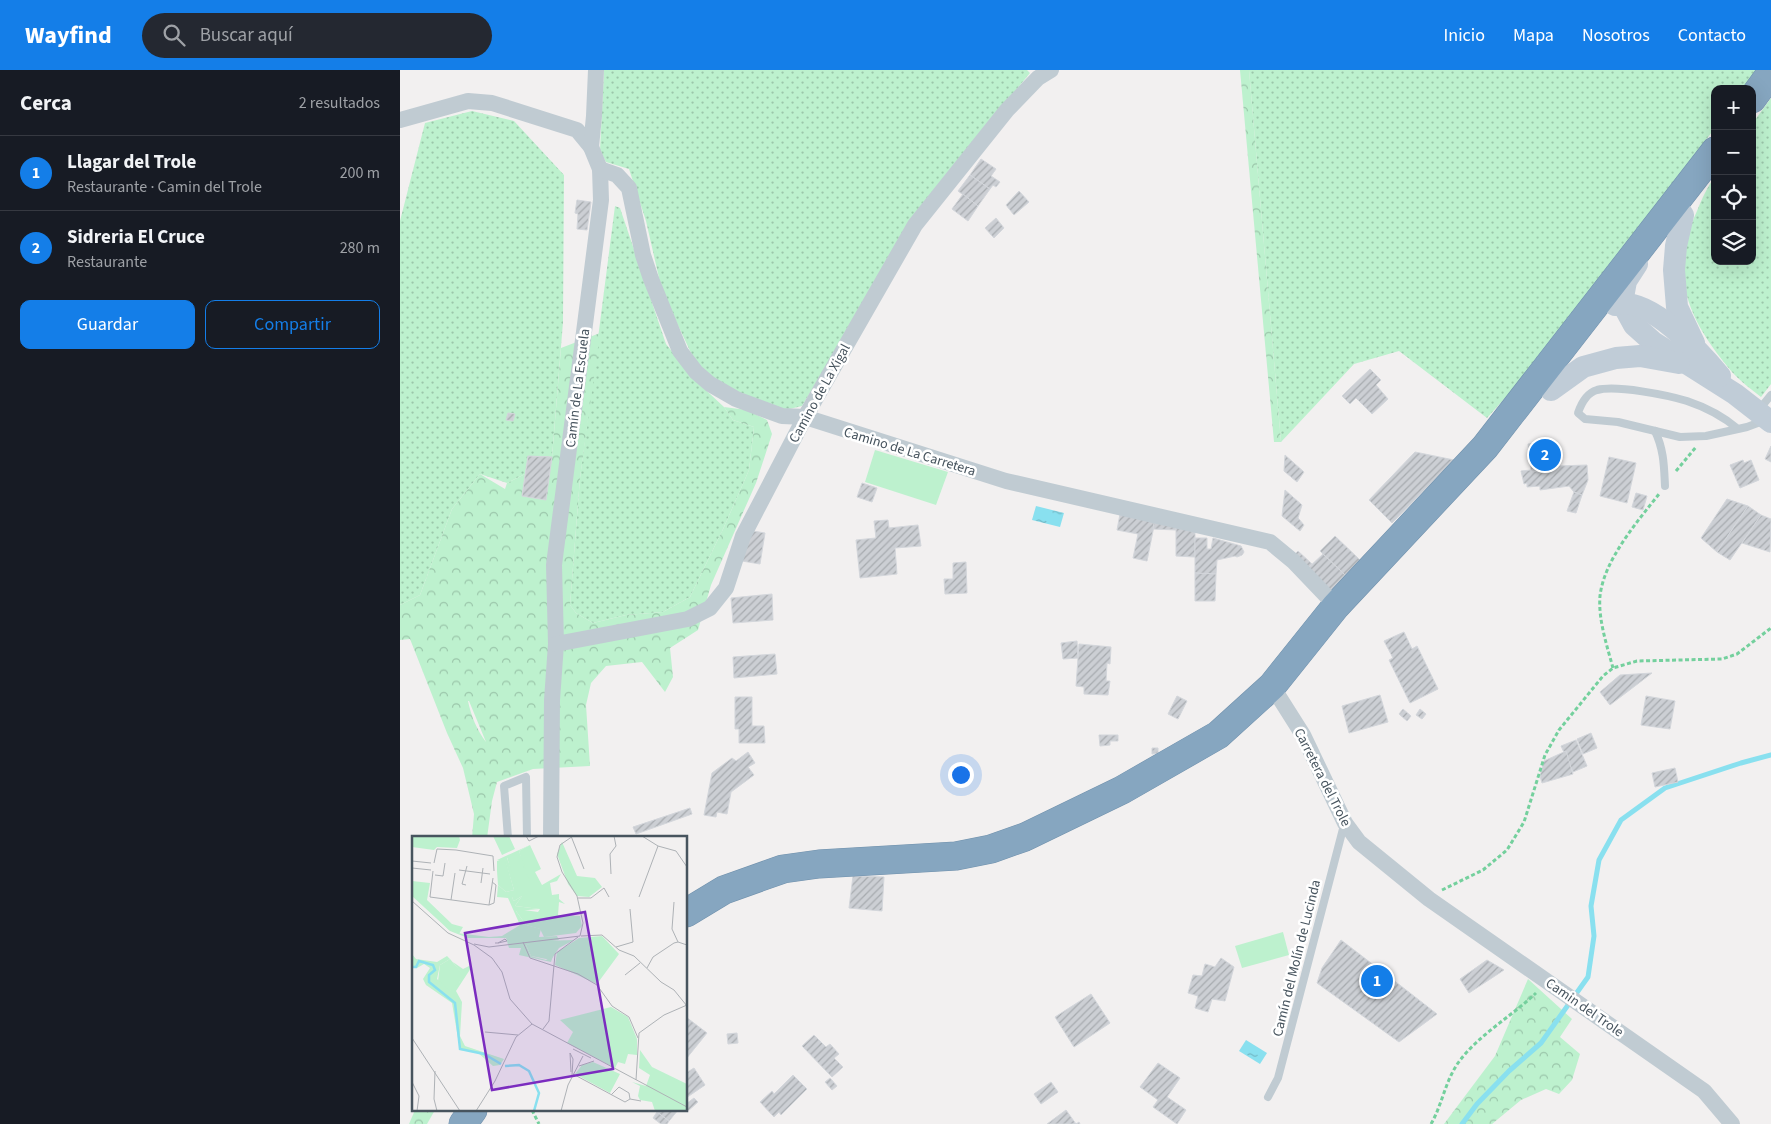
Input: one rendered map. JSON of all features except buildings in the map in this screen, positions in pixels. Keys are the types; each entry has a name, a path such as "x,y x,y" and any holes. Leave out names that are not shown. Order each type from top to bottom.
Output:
{"highway":[{"path":"1756,94 1771,73"},
{"path":"688,912 724,890 783,869 819,864 956,856 991,849 1025,837 1122,790 1218,735 1272,686 1336,606 1622,303 1711,156"},
{"path":"1546,383 1679,208"},
{"path":"463,1124 471,1112"}],"street":[{"path":"591,147 596,70"},
{"name":"Camino de La Xigal","path":"556,644 688,619 710,608 726,588 743,536 804,417 915,225 1007,110 1038,78 1051,70"},
{"name":"Camín de La Escuela","path":"400,120 468,101 492,104 578,130 591,147 600,169 601,200 554,566 556,644 552,700 551,836"},
{"name":"Camino de La Carretera","path":"600,169 617,175 629,188 643,254 680,351 696,372 710,384 736,399 782,416 804,417 1006,481 1270,542 1293,561 1336,606"},
{"path":"1679,208 1674,270 1677,307 1694,357"},
{"path":"1622,303 1635,306 1659,317 1694,357 1735,394 1767,412"},
{"path":"1546,383 1583,367 1616,358 1640,356 1694,357"},
{"name":"Carretera del Trole","path":"1272,686 1303,735 1345,823 1359,842 1429,899"},
{"name":"Camin del Trole","path":"1429,899 1704,1091 1732,1124"}],"lane":[{"path":"1738,429 1726,420 1687,401 1627,389 1595,390 1583,401 1578,413 1585,419 1618,422 1680,437 1706,436 1738,429 1746,427 1767,412"},
{"path":"1655,432 1664,456 1665,486"},
{"path":"508,836 504,786 526,777 527,836"},
{"name":"Camín del Molín de Lucinda","path":"1268,1097 1278,1078 1345,823"}],"path":[{"path":"1613,668 1604,637 1600,598 1602,583 1615,556 1639,519 1706,436"},
{"path":"1429,899 1441,890 1483,870 1507,850 1524,822 1545,756 1554,738 1603,676 1613,668 1637,661 1722,658 1737,654 1771,628"},
{"path":"1432,1124 1448,1082 1458,1064 1471,1048 1555,986"},
{"path":"533,1112 540,1124"}],"green space":[{"path":"604,70 1027,70 1030,73 921,206 802,406 781,411 729,388 698,368 662,291 646,221 629,169 606,162 600,150"},
{"path":"1240,70 1249,70 1281,442 1274,442"},
{"path":"1249,70 1759,70 1747,85 1711,85 1711,133 1532,368 1487,418 1399,351 1354,364 1281,442"},
{"path":"1771,98 1771,384 1761,397 1732,372 1704,334 1694,316 1687,296 1684,277 1684,256 1688,234 1711,183 1711,265 1756,265 1756,119"},
{"path":"472,111 514,121 564,175 563,322 552,457 528,456 525,474 507,483 480,474 452,509 420,595 400,605 400,221 425,123"},
{"path":"615,206 620,208 666,344 695,380 724,407 733,420 754,427 749,470 690,597 663,612 626,615 593,623 576,613 570,605 580,478"},
{"path":"600,333 580,478 570,605 576,613 593,623 626,615 663,612 690,597 749,470 754,427 733,420 724,407 747,410 767,420 772,434 756,483 711,585 698,630 670,648 673,677 665,692 642,662 606,666 591,683 586,705 590,766 533,769 497,782 492,801 487,836 472,836 474,814 463,768 410,639 400,640 400,605 420,595 452,509 480,474 505,489 507,483 525,474 522,496 546,500 552,457 561,348","holes":["468,701 469,701 486,742 475,723"]},
{"path":"875,450 948,472 936,505 865,482"},
{"path":"1283,932 1289,955 1242,968 1235,946"},
{"path":"1528,979 1572,1019 1560,1037 1580,1054 1572,1080 1559,1094 1546,1089 1521,1100 1492,1124 1444,1124 1495,1056"},
{"path":"414,1112 434,1112 427,1124 409,1124"}],"water":[{"path":"1036,506 1064,513 1060,527 1032,520"},
{"path":"1246,1040 1267,1053 1260,1064 1239,1051"}],"waterway":[{"path":"1462,1124 1477,1104 1509,1071 1541,1043 1588,977 1594,936 1591,906 1599,860 1621,820 1665,788 1771,755"}],"place":[{"name":"Sidreria El Cruce","path":"1545,455"},
{"name":"Llagar del Trole","path":"1377,981"}]}
